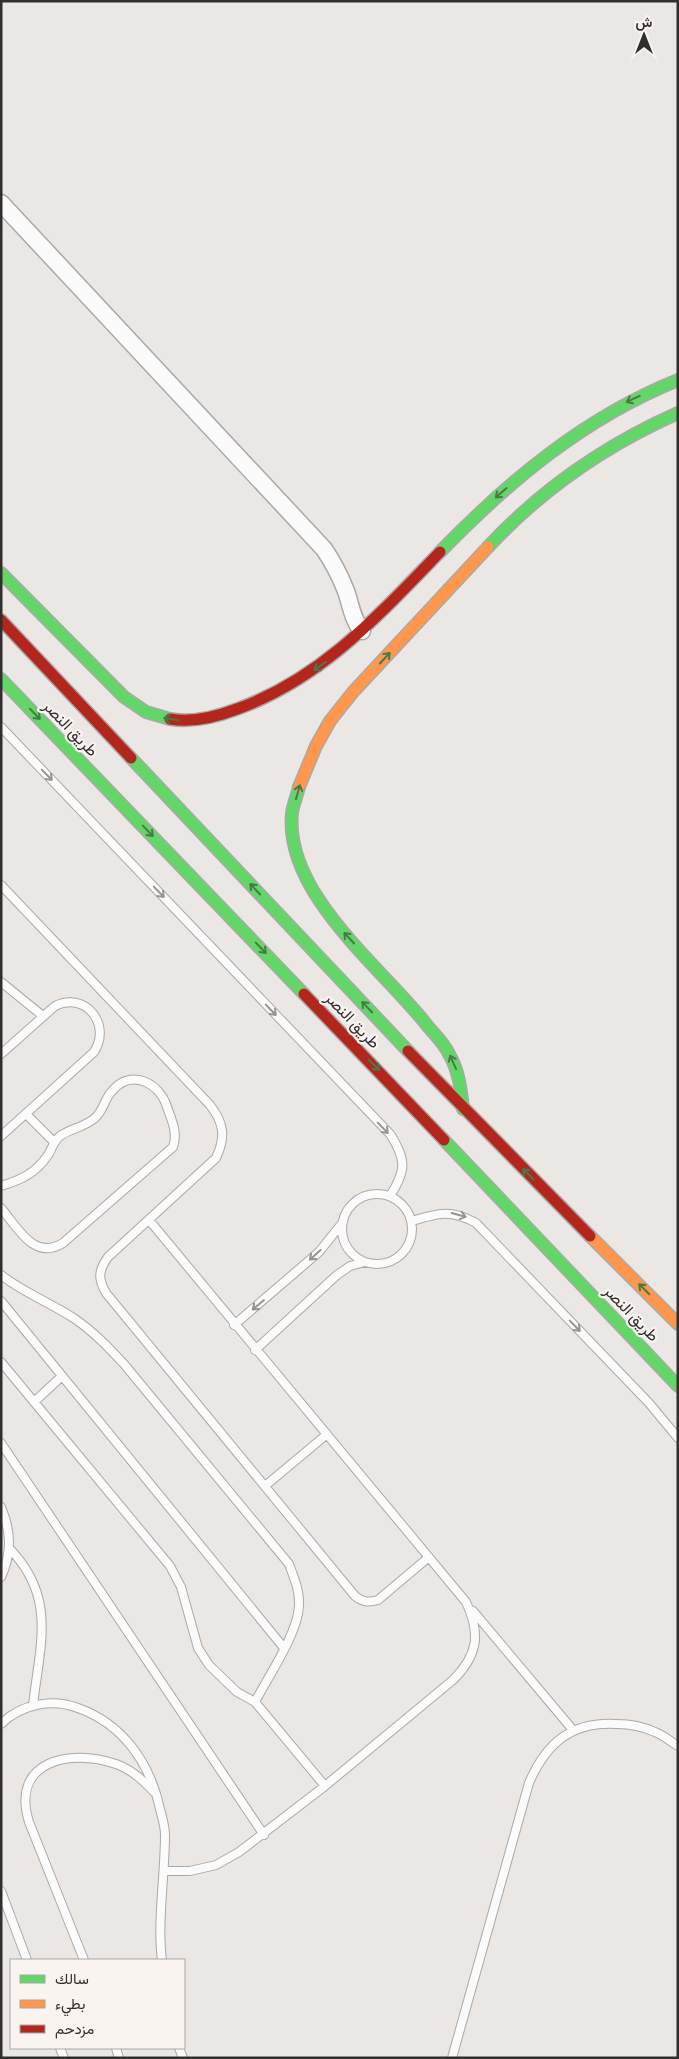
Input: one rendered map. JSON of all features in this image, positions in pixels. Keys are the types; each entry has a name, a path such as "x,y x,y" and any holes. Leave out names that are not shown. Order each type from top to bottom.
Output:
{"main road":[{"path":"1,573 127,700 158,716 177,720 186,721 215,717 254,704 335,656 394,605 491,501 532,465 573,434 626,403 678,380"},
{"path":"463,1109 460,1080 449,1053 408,1000 338,926 308,885 295,848 292,814 299,786 316,746 330,721 353,692 412,622 500,534 540,497 569,474 636,432 678,412"},
{"name":"طريق النصر","path":"1,620 463,1109 678,1324"},
{"name":"طريق النصر","path":"1,679 386,1078 646,1350 678,1386"}],"street":[{"path":"1,203 324,548 339,575 350,601 352,614 362,631"}],"lane":[{"path":"1,727 390,1134 399,1149 404,1166 399,1182 390,1196"},
{"path":"1,885 219,1116 224,1130 222,1145 216,1158 108,1257 100,1268 100,1282 106,1293 354,1596 361,1601 370,1602 378,1600 428,1557"},
{"path":"1,982 43,1016"},
{"path":"1,1054 43,1016 63,1002 72,1001 80,1004 98,1022 101,1032 100,1043 94,1052 1,1136"},
{"path":"1,1186 35,1171 50,1152 54,1142 61,1135 92,1121 105,1105 111,1091 130,1080 140,1080 158,1089 167,1104 176,1138 173,1147 55,1248 44,1250 30,1243 1,1208"},
{"path":"26,1114 54,1142"},
{"path":"378,1194 390,1196 408,1210 412,1221 412,1234 408,1245 401,1255 390,1262 378,1264 365,1262 354,1256 346,1246 342,1234 343,1222 347,1211 355,1202 366,1196 378,1194"},
{"path":"412,1221 446,1212 462,1215 476,1223 649,1403 678,1438"},
{"path":"148,1220 573,1730"},
{"path":"234,1325 319,1252 343,1222"},
{"path":"256,1350 337,1275 350,1266 365,1262"},
{"path":"1,1275 74,1319 101,1339 124,1364 284,1558 297,1584 299,1606 294,1628 255,1702"},
{"path":"1,1300 284,1648"},
{"path":"1,1362 170,1566 181,1587 198,1648 209,1665 237,1692 255,1702 325,1786"},
{"path":"34,1402 62,1376"},
{"path":"265,1486 326,1435"},
{"path":"1,1443 264,1834"},
{"path":"1,1507 8,1526 9,1548 1,1577"},
{"path":"9,1548 30,1574 41,1605 42,1621 33,1705"},
{"path":"164,1871 190,1871 216,1865 264,1834 325,1786 465,1668 473,1652 476,1635 474,1618 466,1602"},
{"path":"1,1724 11,1714 33,1705 66,1703 96,1714 122,1733 141,1758 157,1794 165,1832 162,1959"},
{"path":"452,2058 529,1783 538,1761 553,1744 573,1730 599,1723 627,1724 654,1731 678,1746"},
{"path":"84,1959 29,1822 24,1806 26,1789 34,1774 47,1763 69,1758 94,1758 118,1764 157,1794"},
{"path":"1,1891 27,1959"}],"traffic: fast":[{"path":"440,552 466,525 550,453 611,413 644,395 678,380"},
{"path":"488,547 530,506 576,470 626,439 678,413"},
{"path":"1,573 124,697 146,712 170,719"},
{"path":"1,679 304,994"},
{"path":"131,758 408,1051"},
{"path":"299,787 292,813 294,843 303,872 319,900 339,927 444,1046 457,1074 463,1109"},
{"path":"444,1140 678,1386"}],"traffic: slow":[{"path":"299,787 316,746 330,721 353,692 488,547"},
{"path":"590,1236 678,1324"}],"traffic: jam":[{"path":"170,719 195,720 221,714 267,696 296,681 347,643 440,552"},
{"path":"1,620 131,758"},
{"path":"304,994 444,1140"},
{"path":"408,1051 590,1236"}]}
